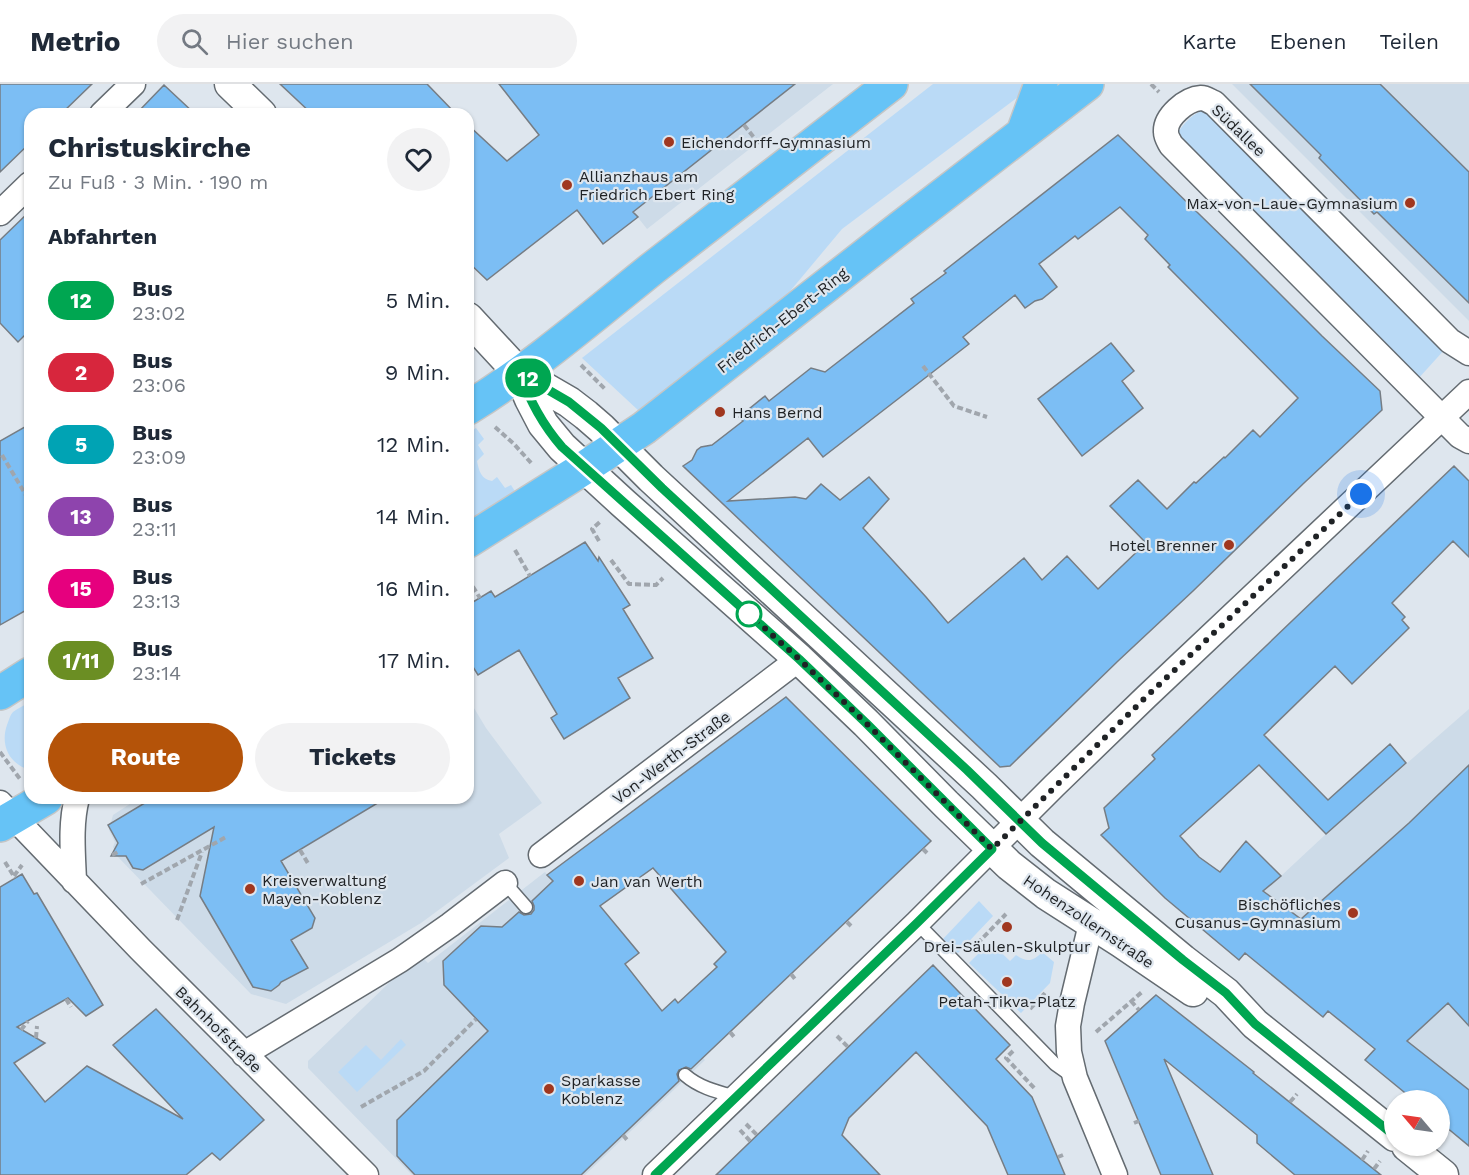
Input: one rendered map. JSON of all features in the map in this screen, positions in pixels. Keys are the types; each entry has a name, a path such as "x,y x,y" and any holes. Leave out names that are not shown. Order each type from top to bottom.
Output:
{"main road":[{"path":"479,415 490,394 559,343 891,84"},
{"path":"1023,133 1041,84"},
{"name":"Friedrich-Ebert-Ring","path":"474,537 644,428 1087,84"},
{"path":"0,693 24,678"},
{"path":"4,815 24,800"}],"street":[{"path":"108,108 133,84"},
{"path":"230,84 255,108"},
{"name":"Südallee","path":"1469,353 1450,341 1214,103 1206,99 1187,102 1170,118 1165,130 1172,145 1460,436 1469,441"},
{"path":"0,213 24,190"},
{"path":"474,324 519,373"},
{"name":"Hohenzollernstraße","path":"519,373 569,402 601,428 662,488 829,641 1042,843 1226,993 1255,1024 1384,1144"},
{"name":"Hohenzollernstraße","path":"519,373 543,424 562,447 799,659 992,849 1032,885 1216,1007 1255,1024"},
{"path":"655,1175 917,923 1146,697 1469,392"},
{"name":"Von-Werth-Straße","path":"541,855 799,659"},
{"path":"74,881 73,829 76,804"},
{"name":"Bahnhofstraße","path":"4,815 74,881 366,1175"},
{"path":"244,1054 400,960 450,926 506,883"},
{"path":"1091,924 1068,1026 1069,1052 1075,1078 1115,1175"},
{"path":"1419,1156 1443,1175"}],"lane":[{"path":"506,883 526,907"},
{"path":"917,923 1055,1064 1075,1078"},
{"path":"686,1075 695,1083 706,1088 736,1097"}],"path":[{"path":"744,124 760,145"},
{"path":"923,366 954,406 987,417"},
{"path":"479,415 514,444 535,467"},
{"path":"2,455 24,492"},
{"path":"599,541 592,529 606,517"},
{"path":"515,550 530,576"},
{"path":"610,560 629,584 656,585 668,573"},
{"path":"474,588 480,598"},
{"path":"0,752 24,779"},
{"path":"141,884 226,837"},
{"path":"300,850 309,865"},
{"path":"177,920 202,851"},
{"path":"112,855 118,852"},
{"path":"5,862 15,877 24,862"},
{"path":"958,964 1006,914"},
{"path":"847,922 851,926"},
{"path":"791,974 795,980"},
{"path":"1017,1023 1052,986"},
{"path":"1095,1033 1145,989"},
{"path":"66,999 71,1007"},
{"path":"1131,1001 1139,1010"},
{"path":"361,1107 424,1071 476,1019"},
{"path":"21,1030 28,1021"},
{"path":"36,1038 37,1026"},
{"path":"730,1032 735,1038"},
{"path":"837,1036 848,1047"},
{"path":"1001,1064 1028,1036"},
{"path":"1006,1058 1036,1090"},
{"path":"1290,1102 1297,1094"},
{"path":"746,1124 757,1135"},
{"path":"740,1130 751,1142"},
{"path":"623,1135 628,1141"},
{"path":"1362,1160 1368,1151"},
{"path":"1374,1169 1384,1154"},
{"path":"1058,1157 1063,1155"}],"shaded area":[{"name":"Eichendorff-Gymnasium","path":"533,84 833,84 647,229"},
{"path":"933,84 1027,84 1018,97 842,229 781,302 639,411 582,358"},
{"name":"Max-von-Laue-Gymnasium","path":"1232,84 1469,84 1469,321"},
{"path":"1205,110 1446,348 1417,380 1180,145 1177,134 1179,130 1193,116"},
{"path":"476,428 484,439 478,445 484,454 477,461 481,474 492,481 497,477 505,488 511,485 516,493 474,518 474,429"},
{"path":"24,705 24,767 8,753 5,740 7,725 12,713"},
{"path":"474,708 486,728 542,803 499,834 509,858 421,923 286,1004 251,994 118,857 113,847 115,842 109,830 113,815 130,804 474,804"},
{"name":"Bischöfliches Cusanus-Gymnasium","path":"1469,709 1469,1126 1450,1110 1450,1090 1402,1090 1365,1060 1378,1046 1332,1007 1323,1017 1245,953 1239,960 1209,936 1281,876"},
{"path":"545,872 705,1060 585,1175 412,1175 308,1068 308,1061 419,954 428,963"},
{"path":"979,901 993,916 958,953 943,939"},
{"path":"990,942 1010,961 1016,955 1030,960 1042,952 1054,962 1050,983 1021,1013 969,963"},
{"path":"401,1039 406,1045 357,1092 338,1072 366,1045 381,1060"}],"building":[{"path":"0,84 92,84 67,108 24,108 24,149 0,172"},
{"path":"280,84 427,84 450,108 306,108"},
{"path":"499,84 795,84 633,212 638,217 603,244 577,210 487,280 474,268 474,131 507,161 539,135"},
{"name":"Max-von-Laue-Gymnasium","path":"1250,84 1380,84 1469,172 1469,303 1377,212 1374,214 1319,158 1321,155"},
{"path":"164,85 189,108 142,108"},
{"path":"1118,135 1380,391 1382,410 1010,766 1000,767 683,466 692,460 701,447 712,445 743,421 739,417 765,396 769,401 811,368 825,372 914,303 911,299 946,273 944,271","holes":["1120,207 1148,235 1145,239 1170,265 1168,267 1298,398 1260,437 1253,430 1167,509 1138,480 1110,506 1146,543 1098,589 1067,556 1042,580 1024,558 948,623 863,528 889,499 869,477 840,500 821,484 806,499 795,497 728,501 808,438 823,457 969,344 963,337 1015,295 1025,308 1042,299 1057,287 1039,264 1075,236 1078,239"]},
{"path":"24,217 24,336 18,342 0,323 0,240"},
{"path":"1111,343 1134,371 1122,381 1143,408 1082,456 1038,399"},
{"path":"24,427 24,611 0,625 0,441"},
{"path":"1454,466 1469,481 1469,557 1453,541 1392,603 1405,617 1402,620 1409,628 1352,684 1335,666 1264,735 1328,800 1390,744 1406,763 1326,834 1259,765 1180,836 1199,857 1220,872 1246,841 1281,876 1263,891 1301,919 1409,823 1469,765 1469,1026 1448,1003 1407,1041 1469,1090 1469,1146 1450,1130 1450,1090 1402,1090 1365,1060 1375,1049 1328,1011 1323,1017 1245,953 1239,960 1165,898 1101,835 1109,828 1104,808 1155,759 1152,755"},
{"path":"585,542 598,561 599,557 630,605 623,609 653,658 618,678 630,698 564,739 551,718 557,714 519,650 478,675 474,669 474,601 491,591 495,597"},
{"path":"786,697 931,841 691,1069 686,1067 679,1070 677,1074 679,1081 581,1175 415,1175 397,1156 397,1120 488,1031 444,985 443,961 481,926 502,927 519,912 524,915 531,914 534,910 532,901 553,881 547,875","holes":["653,868 726,952 714,964 717,967 678,1003 675,999 662,1011 625,964 639,953 600,906"]},
{"name":"Kreisverwaltung Mayen-Koblenz","path":"143,804 376,804 281,861 315,918 312,928 291,940 308,968 281,982 271,991 253,987 200,896 214,827 143,870 133,868 126,856 111,856 118,843 108,825"},
{"path":"22,874 34,894 37,893 103,1005 86,1016 68,998 17,1027 45,1043 14,1063 45,1102 87,1066 183,1119 113,1045 156,1009 264,1120 220,1160 212,1153 186,1175 0,1175 0,887"},
{"path":"933,965 1010,1045 996,1059 1032,1097 1065,1175 1008,1175 987,1126 916,1052 849,1118 842,1135 880,1175 716,1175"},
{"path":"1156,995 1381,1175 1295,1175 1257,1143 1257,1135 1164,1059 1213,1175 1161,1175 1105,1041"}],"bus line":[{"name":"12","path":"655,1175 992,849 799,659 562,447 543,424 519,373 569,402 601,428 662,488 829,641 1042,843 1226,993 1255,1024 1384,1127"}],"place":[{"name":"Eichendorff-Gymnasium","path":"669,142"},
{"name":"Allianzhaus am Friedrich Ebert Ring","path":"567,185"},
{"name":"Max-von-Laue-Gymnasium","path":"1410,203"},
{"name":"Hans Bernd","path":"720,412"},
{"name":"Hotel Brenner","path":"1229,545"},
{"name":"Jan van Werth","path":"579,881"},
{"name":"Kreisverwaltung Mayen-Koblenz","path":"250,889"},
{"name":"Bischöfliches Cusanus-Gymnasium","path":"1353,913"},
{"name":"Drei-Säulen-Skulptur","path":"1007,927"},
{"name":"Petah-Tikva-Platz","path":"1007,982"},
{"name":"Sparkasse Koblenz","path":"549,1089"}],"route":[{"path":"749,614 866,723 992,849 1146,697 1361,494"}]}
